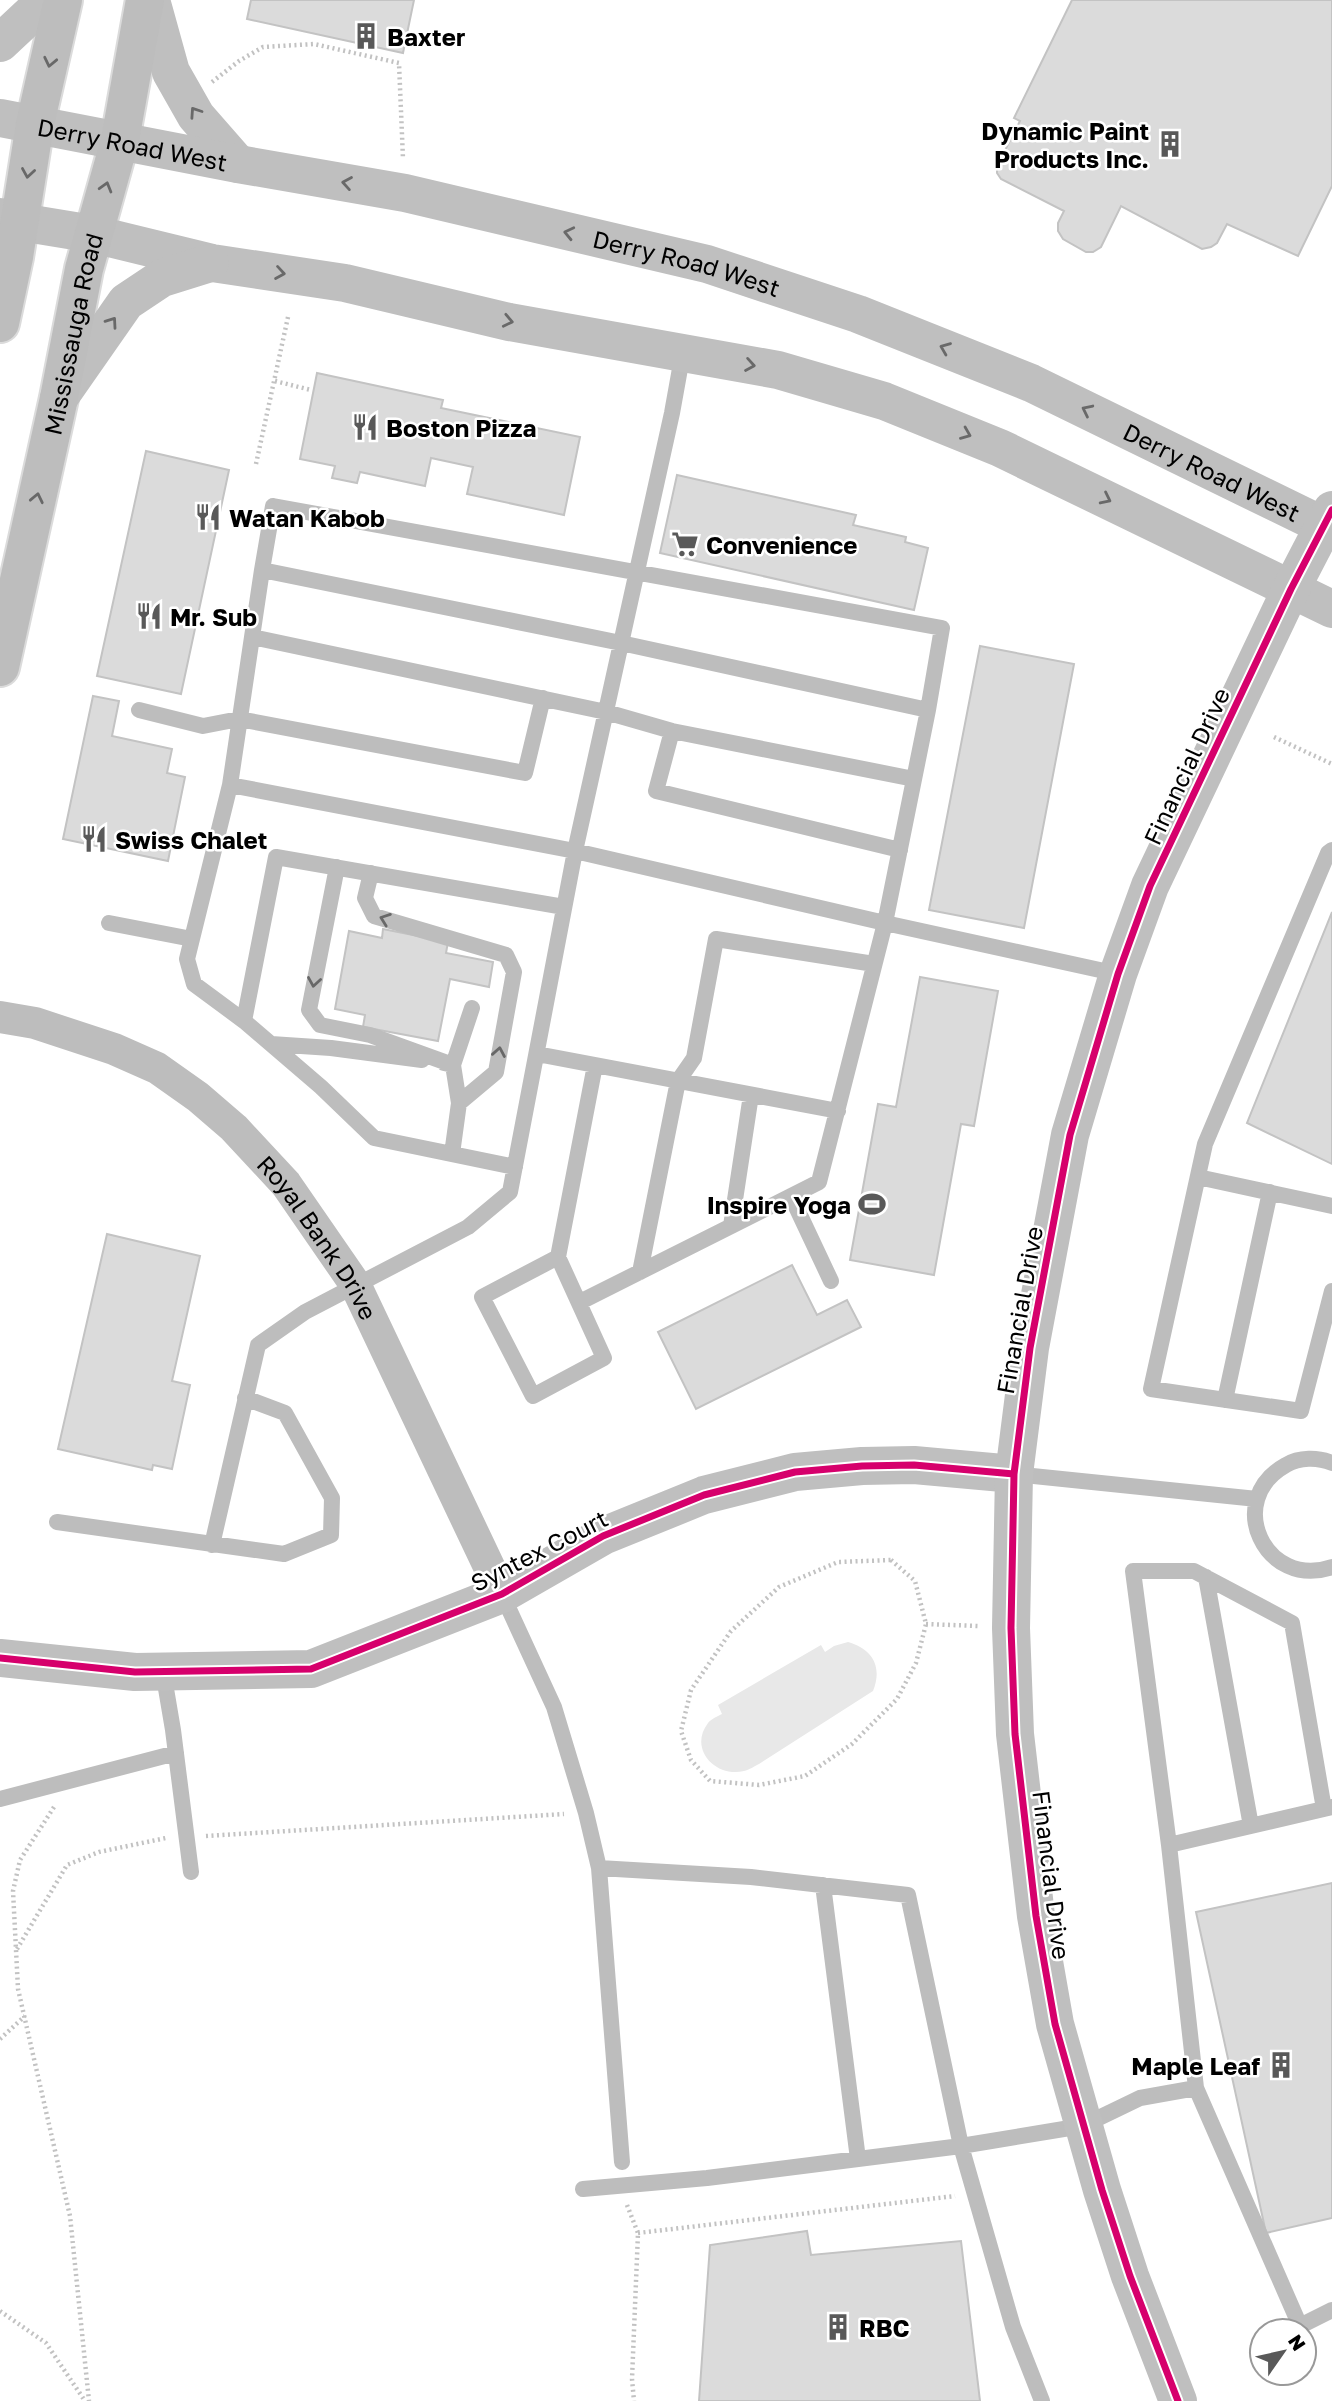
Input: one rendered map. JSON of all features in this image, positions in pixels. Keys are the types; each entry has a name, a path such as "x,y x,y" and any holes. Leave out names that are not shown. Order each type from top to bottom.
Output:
{"main road":[{"path":"0,43 46,0"},
{"path":"0,323 18,121 63,0"},
{"name":"Mississauga Road","path":"0,667 59,398 84,269 120,140 145,0"},
{"path":"151,0 171,72 196,116 238,164"},
{"name":"Derry Road West","path":"18,121 405,193 707,264 858,314 1031,383 1329,522"},
{"path":"10,219 93,234 212,263 345,283 509,322 778,370 884,401 1000,448 1332,609"},
{"path":"59,398 126,302 162,278 212,263"},
{"name":"Financial Drive","path":"1178,2401 1130,2276 1082,2126 1055,2024 1036,1916 1016,1734 1011,1628 1014,1474 1030,1348 1070,1135 1118,974 1150,886 1291,589 1329,522"},
{"name":"Syntex Court","path":"0,1658 135,1672 311,1669 502,1594 603,1536 704,1495 795,1472 862,1466 914,1465 1014,1474"}],"street":[{"name":"Royal Bank Drive","path":"0,1017 34,1023 114,1049 157,1068 198,1097 234,1128 286,1184 355,1284 502,1594"}],"lane":[{"path":"212,1545 258,1345 291,1320 355,1284 468,1227 510,1192 575,850 683,352"},
{"path":"515,1167 374,1138 271,1044 194,984 187,958 230,785 274,506 942,628 885,923 819,1182 580,1302"},
{"path":"262,570 621,643 928,710"},
{"path":"252,638 543,698 672,731 914,779"},
{"path":"139,710 203,726 239,719 525,774 543,698"},
{"path":"672,731 656,791 900,850"},
{"path":"230,785 575,850 885,923 1118,974"},
{"path":"1332,850 1328,853 1205,1144 1151,1389 1301,1410 1332,1291"},
{"path":"244,1021 276,856 564,907"},
{"path":"337,867 309,1010 320,1025 370,1035 453,1065"},
{"path":"371,873 365,898 374,916 506,955 514,972 496,1072 459,1103"},
{"path":"110,923 192,939"},
{"path":"640,1272 678,1081 694,1058 716,939 874,964"},
{"path":"452,1154 459,1103 453,1065 472,1007"},
{"path":"271,1044 331,1048 453,1065"},
{"path":"537,1054 838,1111"},
{"path":"558,1257 482,1297 533,1396 604,1358 558,1257 595,1065"},
{"path":"731,1226 751,1095"},
{"path":"1198,1177 1332,1206"},
{"path":"1225,1400 1270,1192"},
{"path":"791,1196 831,1281"},
{"path":"57,1522 284,1554 331,1535 332,1499 285,1413 245,1398"},
{"path":"1332,1463 1309,1458 1292,1461 1276,1470 1264,1483 1254,1516 1266,1549 1279,1561 1295,1569 1312,1571 1332,1567"},
{"path":"1014,1474 1257,1499"},
{"path":"1169,1844 1328,1808 1292,1623 1194,1571 1133,1571 1169,1844 1196,2088 1300,2326 1332,2310"},
{"path":"1206,1577 1251,1826"},
{"path":"502,1594 554,1707 586,1813 599,1868 622,2162"},
{"path":"163,1671 191,1872"},
{"path":"0,1799 176,1753"},
{"path":"599,1868 751,1877 908,1895 961,2146 1013,2327 1042,2401"},
{"path":"823,1885 858,2159"},
{"path":"583,2189 707,2178 961,2146 1082,2126 1140,2098 1196,2088"}],"path":[{"path":"210,83 263,47 314,44 399,63 405,193"},
{"path":"256,464 288,317"},
{"path":"275,381 312,390"},
{"path":"1274,737 1332,764"},
{"path":"891,1560 915,1581 926,1623 916,1663 897,1699 852,1744 805,1776 759,1785 710,1781 691,1760 681,1731 691,1689 731,1631 779,1587 838,1562 891,1560"},
{"path":"926,1623 1011,1628"},
{"path":"70,1781 20,1860 13,1891 18,1989 70,2216 87,2401"},
{"path":"16,1950 67,1866 99,1852 155,1839 586,1813"},
{"path":"0,2039 26,2016"},
{"path":"619,2186 638,2232 632,2379 634,2401"},
{"path":"638,2232 956,2196"},
{"path":"0,2311 46,2343 87,2401"}],"shaded area":[{"path":"848,1642 863,1649 873,1660 877,1674 873,1691 748,1770 724,1770 708,1759 701,1742 709,1722 722,1714 718,1705 821,1645 825,1652"}],"building":[{"name":"Baxter","path":"251,0 414,0 403,53 247,19"},
{"name":"Dynamic Paint Products Inc.","path":"1072,0 1332,0 1332,186 1298,256 1227,224 1217,243 1202,249 1121,206 1101,247 1093,252 1086,252 1063,239 1058,231 1058,223 1064,211 1001,179 997,166 1020,121 1014,118"},
{"path":"317,373 443,400 441,408 580,437 564,515 467,494 473,467 431,458 425,486 360,472 357,483 332,478 335,466 300,459"},
{"path":"146,451 229,470 181,694 97,676"},
{"path":"677,475 856,515 853,525 906,537 905,542 928,548 914,610 660,553"},
{"path":"980,646 1074,664 1024,928 929,910"},
{"path":"93,696 119,701 112,736 172,749 167,773 185,777 168,861 63,839"},
{"path":"1332,912 1332,1164 1247,1123"},
{"path":"383,929 448,942 446,953 493,962 489,987 450,979 438,1041 363,1027 365,1015 335,1009 349,931 382,938"},
{"path":"920,977 998,991 974,1126 961,1124 934,1275 850,1260 878,1104 896,1107"},
{"path":"107,1234 200,1256 172,1381 190,1385 172,1469 153,1465 152,1470 58,1449"},
{"path":"792,1265 817,1315 847,1300 861,1327 696,1409 658,1332"},
{"name":"Maple Leaf","path":"1332,1883 1332,2218 1266,2233 1196,1912"},
{"name":"RBC","path":"807,2231 811,2255 961,2241 980,2401 699,2401 710,2245"}],"cycle path":[{"path":"1178,2401 1130,2276 1102,2190 1055,2024 1036,1916 1015,1734 1011,1628 1014,1474 1030,1348 1070,1135 1118,974 1150,886 1291,589 1332,510"},
{"path":"0,1658 135,1672 311,1669 502,1594 603,1536 704,1495 795,1472 862,1466 914,1465 1014,1474"}],"place":[{"name":"Baxter","path":"366,36"},
{"name":"Dynamic Paint Products Inc.","path":"1170,144"},
{"name":"Boston Pizza","path":"365,427"},
{"name":"Watan Kabob","path":"208,517"},
{"name":"Convenience","path":"685,544"},
{"name":"Mr. Sub","path":"149,616"},
{"name":"Swiss Chalet","path":"94,839"},
{"name":"Inspire Yoga","path":"872,1204"},
{"name":"Maple Leaf","path":"1281,2065"},
{"name":"RBC","path":"838,2327"}]}
